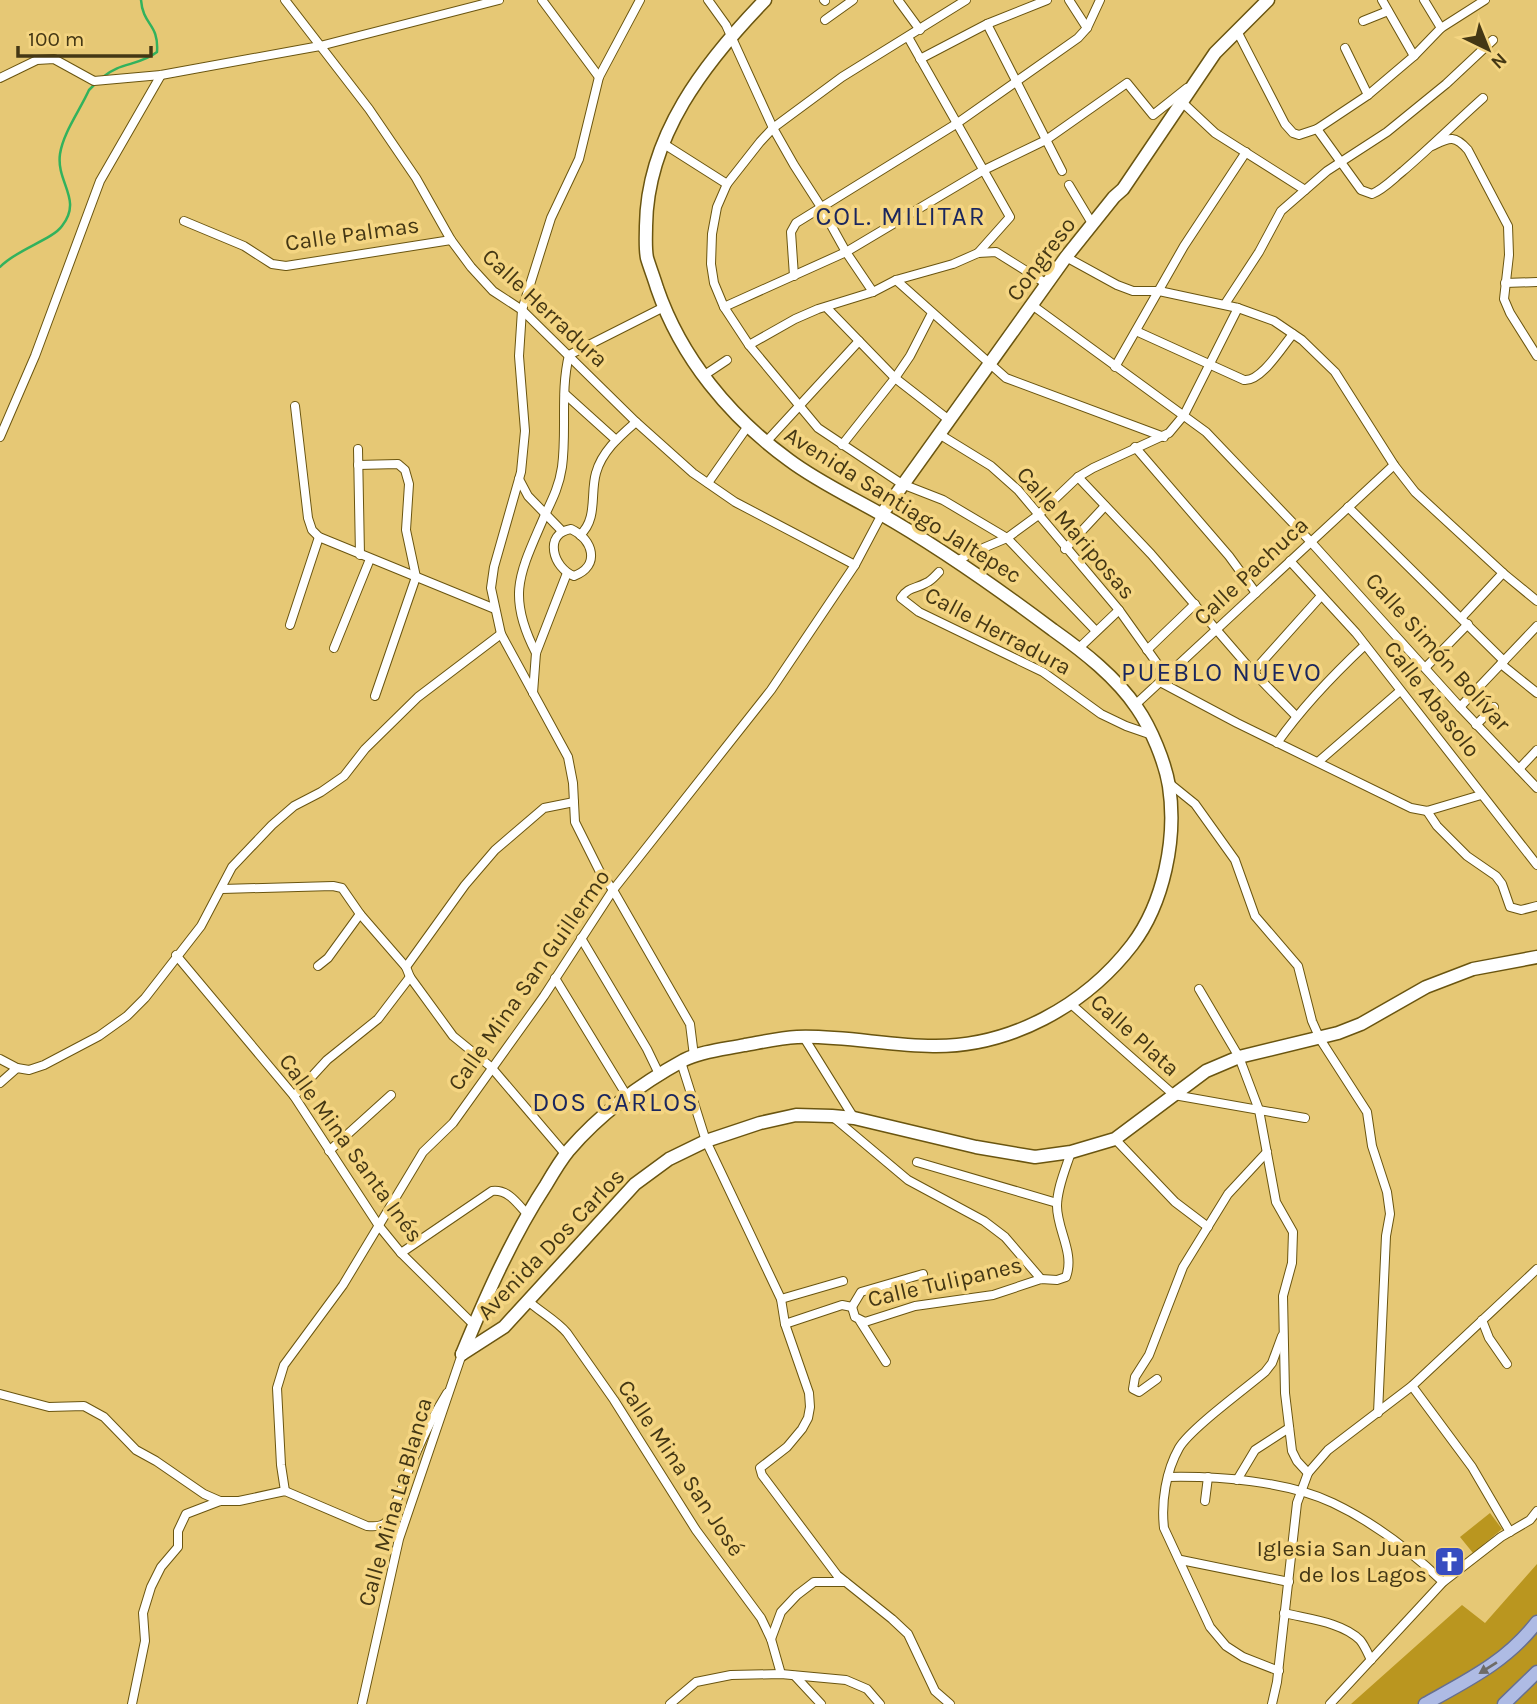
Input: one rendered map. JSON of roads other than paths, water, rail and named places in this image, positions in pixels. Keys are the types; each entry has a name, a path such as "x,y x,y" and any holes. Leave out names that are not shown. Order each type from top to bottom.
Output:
{"main road":[{"path":"1425,1704 1493,1666 1513,1650 1537,1622"},
{"path":"1504,1704 1537,1672"}],"street":[{"name":"Calle Herradura","path":"285,0 369,109 416,178 451,240 493,290 522,310 636,422 693,473 735,502 855,565"},
{"path":"0,78 37,60 54,59 98,81 161,75 320,46 499,0"},
{"path":"542,0 599,77"},
{"path":"640,0 599,77 579,159 551,218 522,310 519,356 525,430 519,480 494,567 491,588 502,634 568,757 573,783 575,822 600,872 690,1024 694,1056"},
{"path":"708,0 731,35 774,128 846,253 873,292"},
{"name":"Avenida Santiago Jaltepec","path":"462,1354 527,1214 566,1154 612,1107 694,1056 803,1036 951,1045 991,1040 1044,1018 1071,1004 1121,960 1142,932 1154,908 1167,857 1170,823 1168,783 1152,734 1135,705 1108,674 1079,648 959,560 812,476 766,442 719,397 703,376 664,306 647,255 649,188 664,144 695,83 731,35 765,0"},
{"path":"825,20 853,0"},
{"path":"898,0 920,30"},
{"path":"967,0 842,77 774,128 727,184 717,207 712,234 711,264 714,283 724,307 749,345 818,428 902,484 943,500 1007,538 1097,631"},
{"path":"920,59 987,24 1047,0"},
{"path":"1069,0 1087,28"},
{"path":"794,276 792,227 956,124 1078,38 1087,28 1100,0"},
{"name":"Congreso","path":"882,514 1066,257 1123,189 1184,103 1215,53 1268,0"},
{"path":"1382,0 1414,56"},
{"path":"1424,0 1441,27"},
{"path":"1237,31 1285,124 1293,133 1299,135 1317,129 1368,95 1414,56 1441,27 1472,3 1485,0"},
{"path":"1363,21 1388,11"},
{"path":"987,24 1062,171"},
{"path":"908,37 1010,218 978,253"},
{"path":"1225,304 1259,252 1281,211 1327,171 1416,108 1493,40"},
{"path":"1345,48 1368,95"},
{"path":"0,437 35,356 100,181 161,75"},
{"path":"724,307 846,253 982,171 1046,140 1127,83 1153,115 1199,78"},
{"path":"1317,129 1361,190 1372,194 1432,146 1483,98"},
{"path":"1184,103 1216,133 1305,190"},
{"path":"1432,146 1448,138 1460,141 1468,150 1508,226 1504,299 1537,356"},
{"path":"664,144 727,184"},
{"path":"1115,367 1184,246 1246,152"},
{"path":"1069,185 1093,225"},
{"name":"Calle Palmas","path":"184,221 244,246 272,264 286,266 451,240"},
{"path":"749,345 818,309 873,292 896,280 953,264 978,253 996,252 1047,284"},
{"path":"1066,257 1133,291 1159,290 1225,304 1274,321 1293,334 1335,372 1394,465 1415,492 1537,601"},
{"path":"896,280 1006,377 1164,436"},
{"path":"1505,283 1537,282"},
{"name":"Calle Simón Bolívar","path":"1032,305 1184,415 1224,449 1537,788"},
{"path":"536,653 524,631 517,599 523,565 557,492 562,465 564,376 569,355 664,306"},
{"path":"827,308 895,378 949,419"},
{"path":"959,560 1007,538 1037,516 1078,477 1135,447 1164,436 1184,415 1238,308"},
{"path":"842,445 910,356 932,313"},
{"path":"1136,331 1251,381 1259,376 1293,334"},
{"path":"766,442 859,341"},
{"path":"703,376 727,360"},
{"path":"565,394 616,440"},
{"path":"295,406 308,518 312,530 319,537 360,555 495,609"},
{"path":"580,535 586,529 592,508 595,475 600,462 616,440 636,422"},
{"path":"708,483 748,426"},
{"name":"Calle Mariposas","path":"939,434 991,466 1018,490 1037,516 1119,610 1147,650 1163,679"},
{"path":"1135,447 1229,556 1256,593"},
{"path":"358,449 360,555"},
{"path":"358,465 398,464 405,470 409,484 406,530 416,577 375,696"},
{"name":"Calle Pachuca","path":"1135,705 1394,465"},
{"path":"1078,477 1151,554 1252,672 1296,716"},
{"path":"519,480 528,496 562,531"},
{"path":"1065,549 1105,506"},
{"path":"1348,507 1537,693"},
{"name":"Calle Mina San Guillermo","path":"285,1491 277,1388 284,1366 343,1285 423,1152 453,1123 613,890 771,690 855,565 882,514"},
{"path":"570,529 580,535 590,547 589,566 574,576 567,573 556,560 554,539 562,531 570,529"},
{"path":"290,625 319,537"},
{"path":"334,648 370,559"},
{"name":"Calle Abasolo","path":"1290,561 1365,645 1537,865"},
{"name":"Calle Herradura","path":"939,572 924,585 905,592 901,598 919,612 1043,672 1101,714 1152,734"},
{"path":"533,693 536,653 567,573"},
{"path":"1425,668 1503,573"},
{"path":"1252,672 1321,596"},
{"path":"1147,650 1195,604"},
{"path":"1079,648 1119,610"},
{"path":"1460,707 1537,626"},
{"path":"0,1059 17,1068 29,1070 44,1065 99,1037 127,1016 145,998 201,926 232,867 272,825 294,806 344,776 365,749 418,697 502,634"},
{"path":"1277,743 1296,716 1327,681 1365,645"},
{"path":"1163,679 1277,743 1411,808 1427,811 1480,795"},
{"path":"1318,762 1400,691"},
{"path":"1476,725 1494,707"},
{"path":"1519,769 1537,750"},
{"path":"1168,783 1195,804 1235,860 1255,916 1298,966 1312,1021 1320,1039 1367,1112 1371,1146 1387,1192 1390,1214 1386,1236 1378,1413"},
{"path":"406,967 465,884 495,850 544,808 574,802"},
{"path":"1427,811 1437,827 1502,884 1513,909 1521,910 1537,905"},
{"path":"222,889 342,888 360,914 406,967 453,1037 491,1067 566,1154"},
{"path":"318,966 328,958 360,914"},
{"path":"581,938 647,1049 660,1076"},
{"name":"Calle Mina Santa Inés","path":"176,955 295,1096 379,1226 401,1253 474,1325"},
{"path":"1208,1227 1175,1202 1115,1139 1206,1072 1239,1057 1320,1039 1361,1024 1437,982 1473,969 1537,957"},
{"path":"295,1096 327,1060 378,1019 410,976"},
{"path":"555,978 628,1096"},
{"path":"1199,989 1239,1057 1259,1110 1276,1202 1293,1233 1292,1263 1283,1296 1285,1393 1292,1451 1308,1473"},
{"name":"Calle Plata","path":"1071,1004 1174,1095"},
{"path":"803,1036 854,1118"},
{"path":"681,1062 706,1141 781,1299 785,1324 809,1392 808,1418 802,1429 787,1447 760,1468 762,1475 837,1575 908,1634 935,1691 950,1704"},
{"path":"0,1083 17,1068"},
{"path":"1174,1095 1304,1118"},
{"path":"329,1151 391,1096"},
{"name":"Avenida Dos Carlos","path":"462,1354 504,1327 635,1185 669,1159 706,1141 760,1123 796,1115 854,1118 976,1147 1035,1157 1071,1152 1115,1139"},
{"path":"832,1116 908,1180 984,1221 1005,1237 1041,1279"},
{"path":"917,1162 1057,1203 1071,1152"},
{"path":"1157,1379 1139,1392 1133,1389 1135,1377 1149,1355 1183,1267 1228,1194 1267,1152"},
{"path":"401,1253 492,1191 500,1190 510,1195 527,1214"},
{"name":"Calle Tulipanes","path":"785,1324 842,1305 852,1307 855,1317 866,1322 915,1306 993,1295 1041,1279 1057,1280 1066,1277 1066,1241 1057,1203"},
{"path":"1272,1704 1279,1671 1300,1492 1308,1473 1328,1450 1412,1386 1534,1272 1537,1283"},
{"path":"852,1307 862,1292 923,1273"},
{"path":"781,1299 843,1281"},
{"name":"Calle Mina San José","path":"527,1300 544,1315 559,1323 614,1400 696,1530 761,1618 771,1639 781,1674"},
{"path":"1482,1320 1489,1338 1507,1364"},
{"path":"860,1321 886,1362"},
{"path":"1279,1671 1243,1657 1226,1646 1210,1627 1164,1528 1162,1511 1168,1477 1180,1447 1272,1363 1284,1330"},
{"name":"Calle Mina La Blanca","path":"362,1704 399,1539 462,1354"},
{"path":"1412,1386 1472,1467 1510,1532"},
{"path":"132,1704 145,1641 143,1613 161,1567 178,1547 178,1531 186,1514 220,1501 239,1501 285,1491 367,1526 379,1527 386,1524 414,1455 447,1392"},
{"path":"0,1394 49,1407 84,1406 104,1417 136,1450 204,1494 220,1501"},
{"path":"1237,1480 1255,1450 1289,1428"},
{"path":"1168,1477 1208,1476 1237,1480 1300,1492 1331,1502 1394,1540 1443,1582"},
{"path":"1205,1501 1208,1476"},
{"path":"1330,1704 1443,1582 1500,1537 1530,1520 1537,1511"},
{"path":"1181,1560 1289,1583"},
{"path":"771,1639 780,1612 797,1595 814,1582 845,1582"},
{"path":"1284,1613 1330,1624 1351,1633 1363,1642 1371,1660"},
{"path":"670,1704 696,1682 731,1675 781,1674 846,1680 867,1689 880,1704"},
{"path":"795,1676 821,1704"}],"waterway":[{"path":"103,77 157,52 156,35 142,9 141,0"},
{"path":"0,267 15,255 57,231 68,216 70,199 62,174 60,154 68,130 89,90 95,84"}],"place":[{"name":"Iglesia San Juan de los Lagos","path":"1450,1561"}],"district":[{"name":"COL. MILITAR","path":"901,216"},
{"name":"PUEBLO NUEVO","path":"1222,672"},
{"name":"DOS CARLOS","path":"616,1102"}]}
